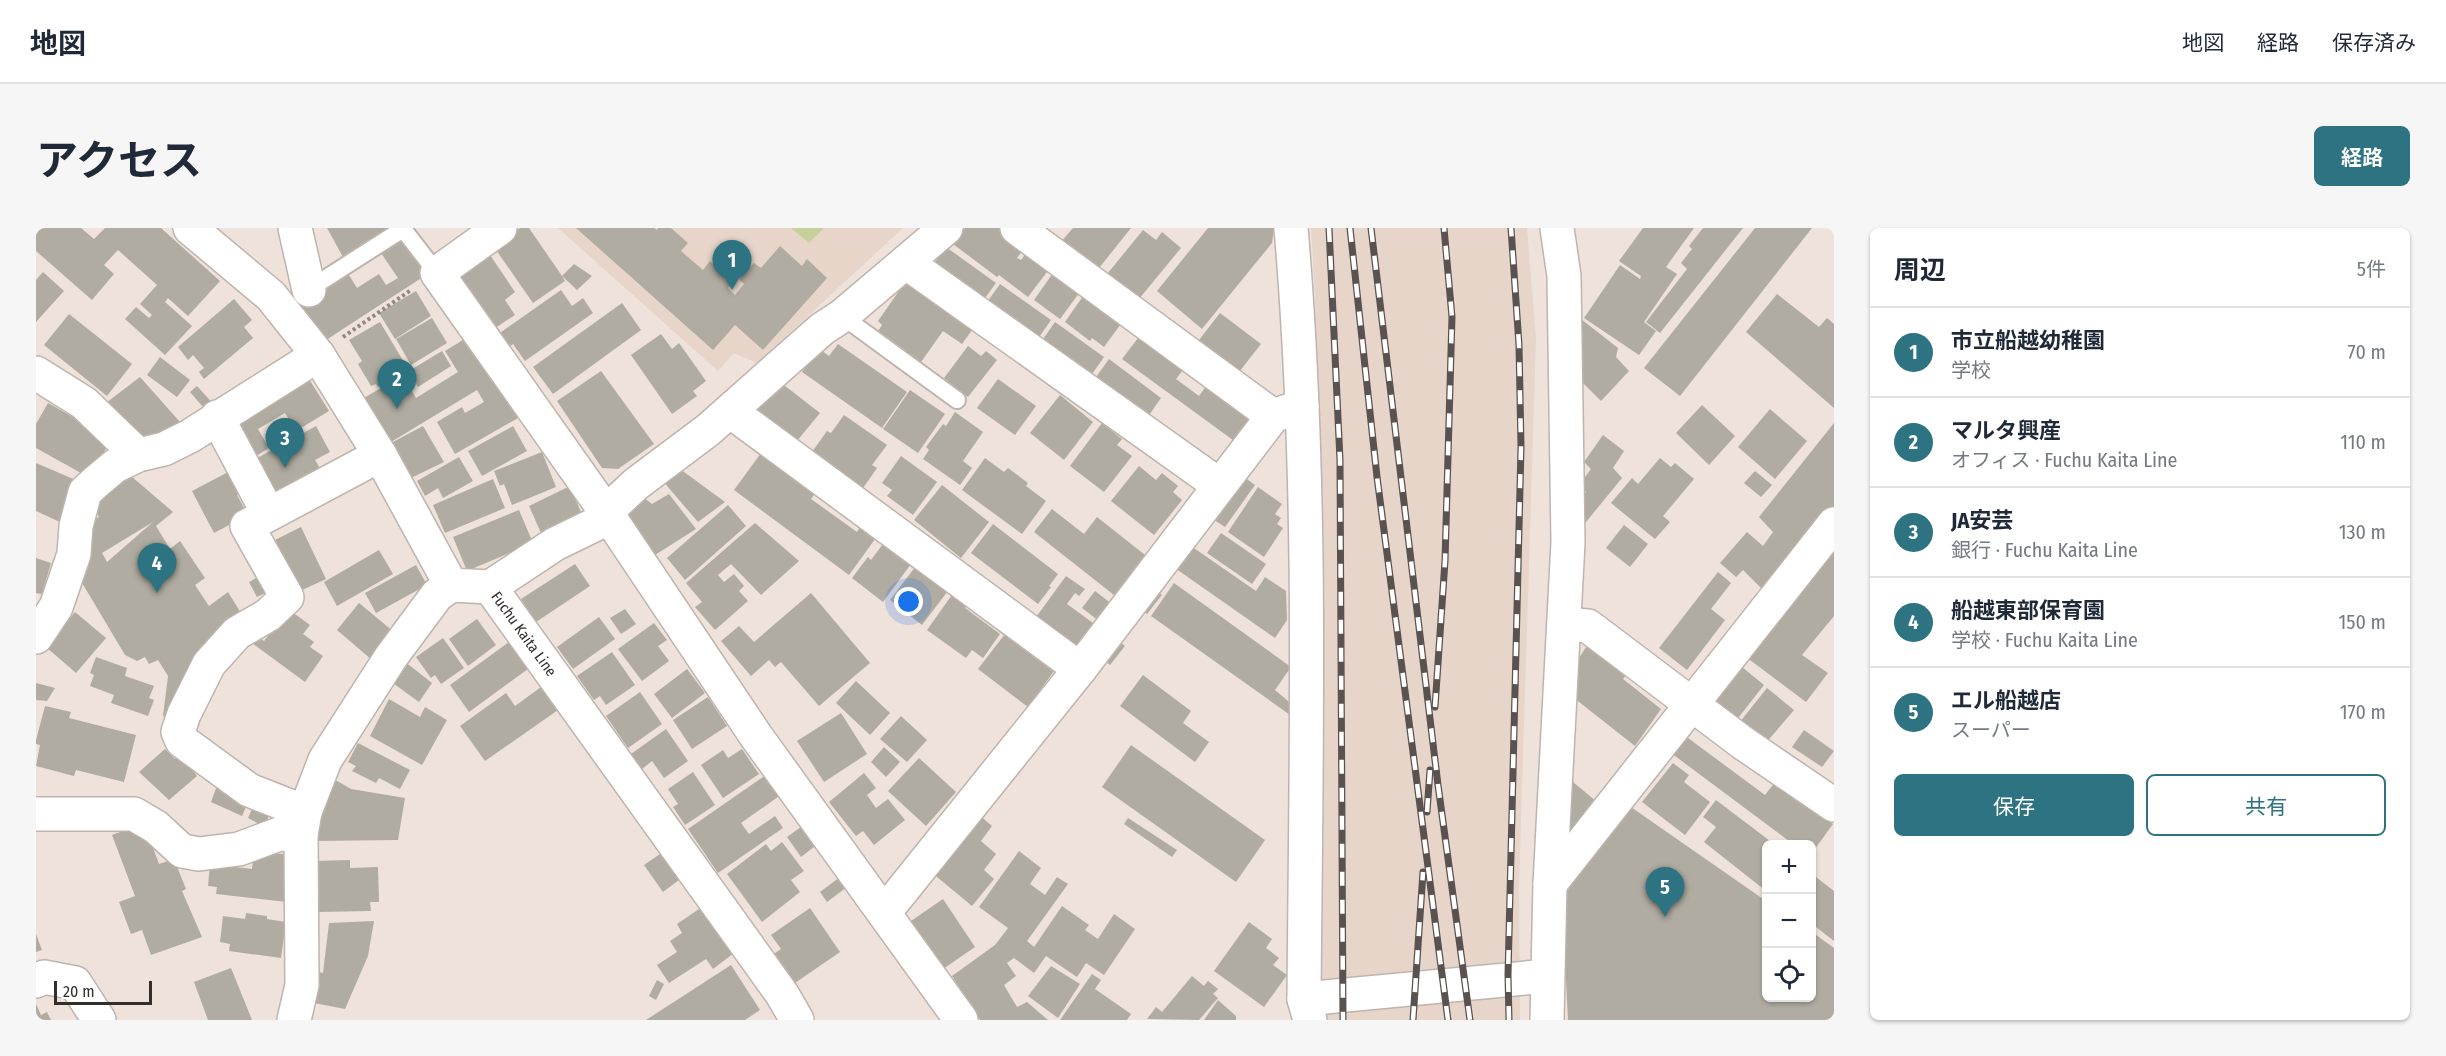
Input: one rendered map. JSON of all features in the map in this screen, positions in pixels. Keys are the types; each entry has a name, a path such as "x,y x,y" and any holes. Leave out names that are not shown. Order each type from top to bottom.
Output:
{"street":[{"path":"190,228 271,296 318,355 380,454 451,585 436,595 391,657 325,760 303,824 302,985 294,1020"},
{"path":"295,228 309,290"},
{"path":"500,228 436,273 606,512 756,736 961,1020"},
{"path":"490,587 555,544 596,525 606,512 636,484 730,411 822,329 842,316 908,263 946,228"},
{"path":"1017,228 1288,411"},
{"path":"1291,228 1288,411 1307,645 1307,1009 1547,976"},
{"path":"1547,1020 1550,884 1568,542 1564,276 1557,228"},
{"path":"908,263 1219,485"},
{"path":"36,638 57,607 74,554 76,526 85,492 116,466 138,455 164,449 189,436 318,355"},
{"path":"36,373 84,403 138,455"},
{"path":"730,411 1080,669"},
{"path":"884,913 1080,669 1219,485 1288,411"},
{"path":"217,417 268,513"},
{"path":"303,824 249,790 182,741 178,732 184,714 210,664 237,633 268,615 287,597 247,526 380,454"},
{"path":"1550,884 1834,524"},
{"name":"Fuchu Kaita Line","path":"451,585 490,587 782,994 797,1020"},
{"path":"1563,624 1588,626 1743,743 1834,805"},
{"path":"36,814 134,814 156,827 182,851 199,854 239,849 303,824"},
{"path":"36,981 44,977 75,983 99,1020"}],"lane":[{"path":"280,308 403,229 436,273"},
{"path":"842,316 957,400"}],"path":[{"path":"318,355 436,273"}],"shaded area":[{"path":"558,228 903,228 757,363 734,353 718,371"},
{"path":"1311,228 1527,228 1536,338 1519,886 1520,1020 1322,1020 1315,294"}],"green space":[{"path":"791,228 824,228 809,243"}],"building":[{"path":"36,228 81,228 94,239 105,228 161,228 220,281 188,316 168,298 165,302 192,326 165,355 125,319 136,307 149,318 152,315 140,304 157,285 118,250 104,265 114,274 92,300 36,251"},
{"path":"327,228 391,228 343,257"},
{"path":"520,228 529,228 565,281 533,303 494,247"},
{"path":"576,228 654,228 657,230 658,228 671,228 688,243 681,251 703,270 710,261 734,282 728,288 735,295 744,284 739,279 754,263 761,268 780,246 802,266 807,259 827,278 763,350 735,325 713,350"},
{"path":"965,228 1003,228 1026,246 1017,258 1021,260 1031,247 1053,264 1028,297 953,244"},
{"path":"1073,228 1131,228 1099,268 1084,256 1080,261 1059,244"},
{"path":"1208,228 1274,228 1272,243 1202,329 1157,291"},
{"path":"1643,228 1694,228 1666,267 1677,274 1644,322 1656,331 1639,355 1584,318 1620,265 1640,279 1641,276 1619,261"},
{"path":"1703,228 1743,228 1660,333 1646,322 1687,269 1681,263 1692,249 1689,246"},
{"path":"1755,228 1812,228 1680,396 1644,368"},
{"path":"1143,230 1156,240 1162,232 1181,248 1139,299 1108,273"},
{"path":"400,236 426,275 323,342 298,304 347,272 357,288 379,274 386,285 398,278 379,250"},
{"path":"946,247 996,283 982,302 933,265"},
{"path":"490,255 515,292 505,300 515,315 495,328 458,273"},
{"path":"574,264 592,276 577,290 562,276"},
{"path":"1058,266 1085,285 1060,319 1034,300"},
{"path":"43,272 64,291 36,322 36,280"},
{"path":"908,278 975,326 962,344 943,331 921,362 878,331 882,325 878,321"},
{"path":"1000,284 1051,320 1037,340 985,305"},
{"path":"1088,289 1126,317 1104,347 1092,338 1090,341 1065,322"},
{"path":"561,290 572,306 583,298 593,313 525,361 513,344 506,349 497,335"},
{"path":"416,291 431,316 395,339 379,313"},
{"path":"1777,294 1819,327 1827,318 1834,324 1834,408 1746,332"},
{"path":"234,299 252,320 244,327 253,338 204,379 199,372 204,368 193,355 188,360 178,347"},
{"path":"622,303 641,330 553,394 533,367"},
{"path":"1220,313 1261,344 1239,372 1199,340"},
{"path":"69,314 132,364 107,396 44,345"},
{"path":"432,318 447,343 411,365 396,339"},
{"path":"1581,319 1618,348 1616,357 1629,371 1601,401 1581,381"},
{"path":"380,322 408,369 378,387 376,384 371,386 358,364 362,361 349,340"},
{"path":"1055,322 1104,357 1090,377 1041,342"},
{"path":"1145,329 1189,362 1176,379 1199,396 1213,377 1260,413 1237,443 1122,359"},
{"path":"661,334 672,349 679,343 706,381 693,391 697,396 672,414 631,355"},
{"path":"471,335 518,418 455,454 437,422 462,407 465,413 484,402 477,390 391,442 364,398 403,375 416,398 458,372 445,351"},
{"path":"838,344 907,392 882,428 802,372 818,348 829,356"},
{"path":"968,346 981,356 986,351 997,360 968,397 944,378"},
{"path":"442,351 451,366 418,387 409,371"},
{"path":"160,357 190,380 177,397 147,375"},
{"path":"1109,359 1161,398 1147,418 1094,380"},
{"path":"304,371 329,411 296,431 285,413 258,429 269,448 251,459 229,422"},
{"path":"601,371 654,444 618,469 602,468 557,401"},
{"path":"140,377 180,422 147,442 106,403"},
{"path":"998,379 1036,406 1015,435 977,408"},
{"path":"780,382 820,413 792,447 750,412"},
{"path":"197,386 217,408 210,415 190,392"},
{"path":"910,390 945,414 918,453 883,429"},
{"path":"1060,395 1093,422 1064,460 1030,433"},
{"path":"48,403 103,434 110,441 90,478 36,448 36,424"},
{"path":"1702,405 1735,436 1709,465 1676,433"},
{"path":"1770,409 1807,441 1775,479 1738,447"},
{"path":"955,412 983,432 963,461 972,468 960,485 923,459 929,450 926,447 943,424 946,426"},
{"path":"844,415 887,445 872,465 877,468 863,488 812,452 827,431 831,433"},
{"path":"1102,423 1122,439 1117,445 1132,456 1104,492 1070,466"},
{"path":"1834,423 1834,508 1762,589 1743,570 1736,577 1720,563 1747,532 1763,546 1773,532 1759,517"},
{"path":"316,426 330,452 315,460 323,473 269,502 248,463"},
{"path":"423,426 444,462 411,478 391,443"},
{"path":"513,426 527,451 482,476 468,451"},
{"path":"1603,435 1624,451 1613,468 1622,478 1577,533 1577,507 1586,492 1579,485 1591,469 1584,462"},
{"path":"764,449 817,491 811,499 857,532 862,524 878,535 849,575 734,490"},
{"path":"542,452 556,487 512,505 504,484 500,486 494,471"},
{"path":"901,456 937,482 913,515 887,496 892,490 882,483"},
{"path":"459,457 473,481 443,498 438,488 425,496 417,481"},
{"path":"985,458 1004,472 1008,468 1046,501 1022,534 962,490"},
{"path":"1660,458 1671,467 1675,463 1694,479 1663,516 1670,522 1655,539 1611,503 1632,478 1638,484"},
{"path":"36,463 78,481 60,522 36,511"},
{"path":"1139,466 1156,480 1162,473 1178,486 1173,492 1182,500 1154,535 1111,501"},
{"path":"680,469 725,502 698,522 662,480"},
{"path":"124,470 173,512 156,526 170,549 180,541 205,578 195,585 209,606 228,592 244,618 174,722 163,716 168,676 158,660 149,664 145,657 137,661 125,655 75,571 89,561 91,536 85,526 99,517 92,505","holes":["153,522 107,562 102,553"]},
{"path":"232,470 243,492 237,495 248,515 214,533 192,491"},
{"path":"1755,471 1772,485 1761,497 1744,483"},
{"path":"1237,472 1255,485 1225,527 1208,516"},
{"path":"493,479 505,508 445,533 433,505"},
{"path":"942,485 989,522 961,558 914,520"},
{"path":"570,486 583,517 542,535 529,506"},
{"path":"1258,487 1282,504 1275,514 1281,518 1277,524 1283,528 1264,557 1228,532"},
{"path":"669,494 696,529 655,555 628,515 643,497 652,504"},
{"path":"728,505 746,526 685,580 667,558"},
{"path":"1052,509 1084,534 1097,517 1145,555 1114,595 1034,532"},
{"path":"519,510 533,543 467,571 453,537"},
{"path":"755,523 799,561 761,595 731,564 718,575 724,582 734,574 744,586 739,591 748,601 715,630 695,607 702,602 686,583"},
{"path":"993,524 1058,574 1038,604 971,553"},
{"path":"1624,525 1648,544 1630,567 1606,548"},
{"path":"301,527 326,579 300,591 275,540"},
{"path":"1221,533 1266,564 1252,584 1207,553"},
{"path":"1834,538 1834,616 1802,655 1828,673 1806,702 1746,657"},
{"path":"883,544 911,564 883,602 852,578 868,557 871,560"},
{"path":"1188,544 1256,591 1265,577 1286,591 1287,620 1275,638 1172,566"},
{"path":"379,550 393,574 337,606 324,582"},
{"path":"36,558 51,563 42,594 36,593"},
{"path":"919,562 951,587 922,625 890,600"},
{"path":"575,564 590,586 536,622 521,599"},
{"path":"416,565 427,585 376,613 365,593"},
{"path":"268,571 277,587 257,597 249,582"},
{"path":"1718,572 1731,583 1711,609 1725,620 1687,670 1659,648"},
{"path":"1066,576 1085,589 1079,596 1075,593 1067,604 1093,623 1075,649 1034,620"},
{"path":"1174,583 1291,667 1275,690 1295,707 1293,717 1151,616"},
{"path":"1155,589 1162,595 1147,614 1139,608"},
{"path":"1095,591 1112,604 1099,621 1082,608"},
{"path":"954,592 969,602 965,608 1000,634 983,658 972,650 966,658 927,630"},
{"path":"811,593 870,663 819,706 781,662 775,667 769,660 751,676 721,641 739,626 754,642"},
{"path":"359,603 394,632 372,660 337,630"},
{"path":"288,609 310,625 303,634 314,642 310,647 323,656 305,682 245,638 251,631 264,641"},
{"path":"625,609 636,624 621,634 610,618"},
{"path":"75,612 106,638 76,673 46,647"},
{"path":"599,617 615,639 573,669 557,647"},
{"path":"477,619 496,645 468,666 449,639"},
{"path":"654,623 667,640 658,646 669,661 642,681 618,649"},
{"path":"1005,634 1054,671 1028,707 978,669"},
{"path":"443,638 464,668 441,684 435,675 431,678 416,657"},
{"path":"1116,639 1125,646 1110,665 1101,657"},
{"path":"509,642 528,669 469,712 450,685"},
{"path":"1588,644 1627,674 1623,679 1661,709 1635,746 1574,698 1574,666"},
{"path":"612,652 635,685 606,705 600,696 594,700 577,676"},
{"path":"96,657 127,668 125,676 154,686 149,698 154,700 148,716 111,703 114,695 90,686 94,675 90,673"},
{"path":"404,661 432,683 419,702 390,681"},
{"path":"1742,667 1764,685 1735,722 1712,704"},
{"path":"687,669 705,693 672,718 654,694"},
{"path":"1143,675 1191,711 1183,723 1209,742 1195,762 1120,706"},
{"path":"856,681 890,713 870,735 836,703"},
{"path":"36,683 55,688 47,701 36,700"},
{"path":"541,687 558,710 485,761 460,726 506,693 515,706"},
{"path":"1767,688 1794,710 1765,744 1739,723"},
{"path":"640,692 662,724 628,748 606,716"},
{"path":"708,697 727,726 692,749 673,720"},
{"path":"389,699 420,717 425,707 447,720 422,765 370,736"},
{"path":"45,706 71,712 69,718 136,735 124,782 76,770 74,776 36,766 40,745 36,744 36,740"},
{"path":"841,713 867,754 824,782 797,741"},
{"path":"901,716 927,740 907,762 880,739"},
{"path":"666,729 688,761 664,778 652,761 642,769 631,754"},
{"path":"1804,730 1834,751 1822,767 1792,747"},
{"path":"1684,735 1765,795 1776,781 1833,824 1816,847 1816,840 1788,840 1671,753"},
{"path":"358,743 410,770 400,789 379,778 376,783 352,771 356,766 348,762"},
{"path":"1131,745 1265,840 1236,882 1102,787"},
{"path":"884,747 900,762 886,777 871,762"},
{"path":"165,749 175,759 181,754 197,776 169,800 139,772"},
{"path":"742,749 759,774 723,798 701,765 723,750 728,758"},
{"path":"919,758 956,792 926,826 888,791"},
{"path":"1673,763 1689,775 1684,782 1710,802 1685,835 1642,802"},
{"path":"693,772 715,805 685,825 673,807 678,804 668,789"},
{"path":"770,772 785,792 741,823 749,834 775,816 783,828 718,873 688,829"},
{"path":"864,773 876,788 867,795 876,808 888,799 905,820 874,845 863,831 856,836 829,802"},
{"path":"1567,777 1597,802 1573,836 1563,827"},
{"path":"332,778 351,789 405,798 398,840 316,841 313,824"},
{"path":"218,783 250,798 242,816 211,802"},
{"path":"1716,800 1769,840 1762,840 1762,888 1704,842 1716,827 1703,817"},
{"path":"1628,805 1762,898 1762,1002 1816,1002 1816,935 1834,948 1834,1020 1568,1020 1562,899"},
{"path":"252,809 269,815 265,827 248,818"},
{"path":"978,814 992,826 981,841 996,854 984,870 994,879 972,906 931,872"},
{"path":"1128,818 1177,850 1172,857 1124,824"},
{"path":"144,823 159,864 174,859 186,889 182,891 202,937 151,955 142,930 131,934 119,902 135,896 112,835"},
{"path":"805,824 819,843 801,857 787,837"},
{"path":"782,842 804,871 791,880 800,892 762,922 727,874 766,844 771,851"},
{"path":"254,851 292,855 287,902 216,894 217,887 208,886 210,864 252,869"},
{"path":"1019,851 1041,868 1030,884 1045,895 1057,877 1068,884 1027,941 1034,947 1062,906 1089,925 1085,930 1098,939 1114,914 1135,929 1104,975 1086,963 1077,977 1046,956 1034,973 1014,958 1007,963 1016,976 1004,985 1017,1007 1027,1002 1048,1020 980,1020 952,976 995,945 1008,928 979,907"},
{"path":"660,854 679,880 663,892 644,865"},
{"path":"350,860 350,868 378,867 379,902 370,902 371,911 318,912 316,861"},
{"path":"840,877 847,887 827,902 820,892"},
{"path":"1816,877 1834,891 1834,941 1816,927"},
{"path":"943,899 975,947 943,969 911,921"},
{"path":"702,907 734,953 713,969 706,959 669,983 657,965 677,952 670,941 682,933 677,924"},
{"path":"810,908 840,952 792,985 772,955 781,949 771,935"},
{"path":"246,913 286,922 281,958 229,951 230,944 220,942 223,916 245,919"},
{"path":"374,921 368,956 345,1009 314,1003 319,972 323,973 329,923"},
{"path":"1249,922 1272,939 1266,948 1279,958 1273,965 1287,975 1264,1007 1214,971"},
{"path":"36,934 42,950 36,952"},
{"path":"731,965 760,1010 745,1020 646,1020"},
{"path":"1051,966 1080,984 1058,1018 1028,996"},
{"path":"231,968 252,1020 208,1020 194,982"},
{"path":"1092,974 1101,980 1095,989 1131,1014 1127,1020 1060,1020"},
{"path":"1192,976 1204,986 1208,981 1218,989 1213,994 1218,998 1199,1020 1147,1019 1156,1007 1162,1012"},
{"path":"657,980 664,984 656,1000 649,996"},
{"path":"1218,1000 1236,1016 1236,1020 1204,1020"},
{"path":"36,1004 41,1015 47,1012 51,1020 36,1020"}],"railway":[{"path":"1329,228 1340,460 1343,1020"},
{"path":"1350,228 1377,477 1448,1020"},
{"path":"1371,228 1438,785 1470,1020"},
{"path":"1435,707 1445,561 1452,317 1444,228"},
{"path":"1509,1020 1508,975 1521,447 1519,345 1511,228"},
{"path":"1427,812 1430,770"},
{"path":"1413,1020 1423,872"}],"place":[{"name":"市立船越幼稚園","path":"732,290"},
{"name":"マルタ興産","path":"397,409"},
{"name":"JA安芸","path":"285,468"},
{"name":"船越東部保育園","path":"157,593"},
{"name":"エル船越店","path":"1665,917"}]}
